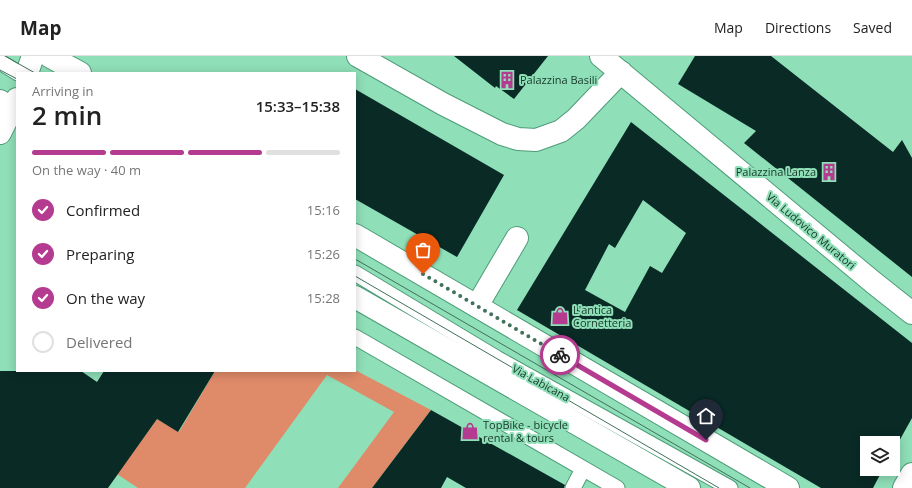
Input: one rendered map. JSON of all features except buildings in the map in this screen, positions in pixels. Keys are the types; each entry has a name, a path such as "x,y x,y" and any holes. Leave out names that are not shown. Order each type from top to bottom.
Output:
{"main road":[{"path":"27,72 34,56"},
{"path":"49,56 78,72"},
{"path":"358,56 443,104 502,134 518,139 536,140 561,131 586,109 621,72"},
{"name":"Via Ludovico Muratori","path":"601,56 912,313"},
{"path":"0,133 13,107"},
{"path":"356,236 788,488"},
{"path":"477,306 516,238"},
{"name":"Via Labicana","path":"356,298 689,488"},
{"path":"904,488 912,474"}],"lane":[{"path":"0,62 16,72"},
{"name":"Via Labicana","path":"356,274 498,359 730,488"},
{"path":"356,338 617,488"},
{"path":"573,488 583,469"}],"shaded area":[{"path":"356,371 431,410 372,488 338,488 394,412 327,375 245,488 138,488 117,474 157,419 179,432 214,372 356,372"}],"tram line":[{"path":"5,56 33,72"},
{"path":"0,70 16,78"},
{"path":"356,260 750,488"},
{"path":"356,277 719,488"}],"way so far":[{"path":"423,274 560,355"}],"place":[{"name":"Palazzina Basili","path":"507,80"},
{"name":"Palazzina Lanza","path":"829,172"},
{"name":"L'antica Cornetteria","path":"560,316"},
{"name":"TopBike - bicycle rental & tours","path":"470,431"}],"route":[{"path":"560,355 706,440"}]}
